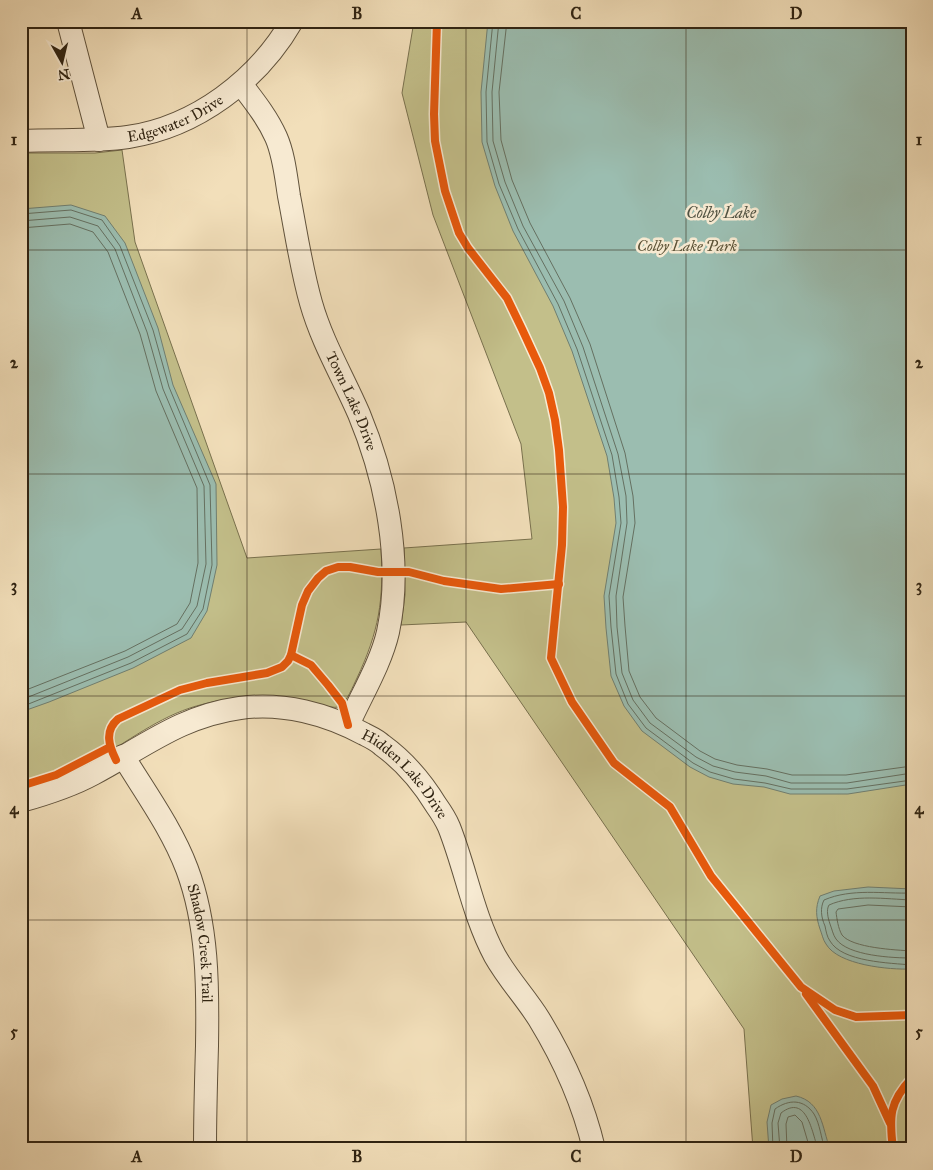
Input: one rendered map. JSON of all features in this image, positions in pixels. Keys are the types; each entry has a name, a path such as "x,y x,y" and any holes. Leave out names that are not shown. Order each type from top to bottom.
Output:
{"street":[{"path":"68,21 99,140"},
{"name":"Edgewater Drive","path":"21,140 99,140 130,137 164,129 195,116 240,84 263,62 285,34 292,21"},
{"name":"Town Lake Drive","path":"240,84 266,117 277,139 304,277 312,308 323,339 358,410 371,442 380,475 394,572 392,603 387,633 376,663 348,725"},
{"name":"Hidden Lake Drive","path":"21,801 68,786 93,774 154,737 181,724 212,713 242,707 295,709 317,714 348,725 381,744 409,768 431,796 448,825 483,932 496,958 538,1018 559,1053 576,1089 589,1125 594,1149"},
{"name":"Shadow Creek Trail","path":"123,756 168,829 187,869 197,904 204,944 207,986 205,1149"}],"green space":[{"name":"Colby Lake","path":"414,21 912,21 912,1149 753,1149 744,1029 466,622 401,625 405,595 404,548 532,539 521,444 433,215 402,93"},
{"path":"122,150 135,242 247,558 381,549 381,600 375,630 364,661 349,694 339,707 325,706 287,697 263,696 215,701 176,713 80,768 21,789 21,153 95,153"}],"water":[{"name":"Colby Lake","path":"488,21 912,21 912,784 848,794 790,794 764,787 733,784 709,777 690,767 642,731 624,706 611,676 606,628 604,596 616,523 607,456 572,351 553,306 513,231 495,186 482,142 481,92"},
{"path":"71,205 105,216 125,243 158,328 173,385 216,484 217,565 207,611 191,638 133,668 21,712 21,209"},
{"path":"868,887 912,889 912,969 878,967 852,961 832,951 825,942 817,916 817,905 820,896 834,891"},
{"path":"796,1096 805,1099 811,1104 820,1116 830,1149 769,1149 767,1122 771,1105 782,1099"}],"cycle path":[{"path":"437,21 435,141 445,191 459,233 468,248 507,298 522,329 540,368 549,393 555,420 563,507 562,545 551,658 572,702 614,763 670,807 711,876 801,987 835,1010 856,1017 912,1015"},
{"path":"116,760 111,749 109,734 118,719 180,690 207,683 267,673 282,667 291,655 302,605 308,591 326,571 338,567 350,567 378,572 409,572 444,581 501,589 559,584"},
{"path":"291,655 311,665 328,685 342,703 348,725"},
{"path":"21,786 56,775 110,747"},
{"path":"806,994 873,1086 890,1123"},
{"path":"893,1149 892,1110 899,1095 912,1078"}],"park label":[{"name":"Colby Lake Park","path":"687,246"}]}
